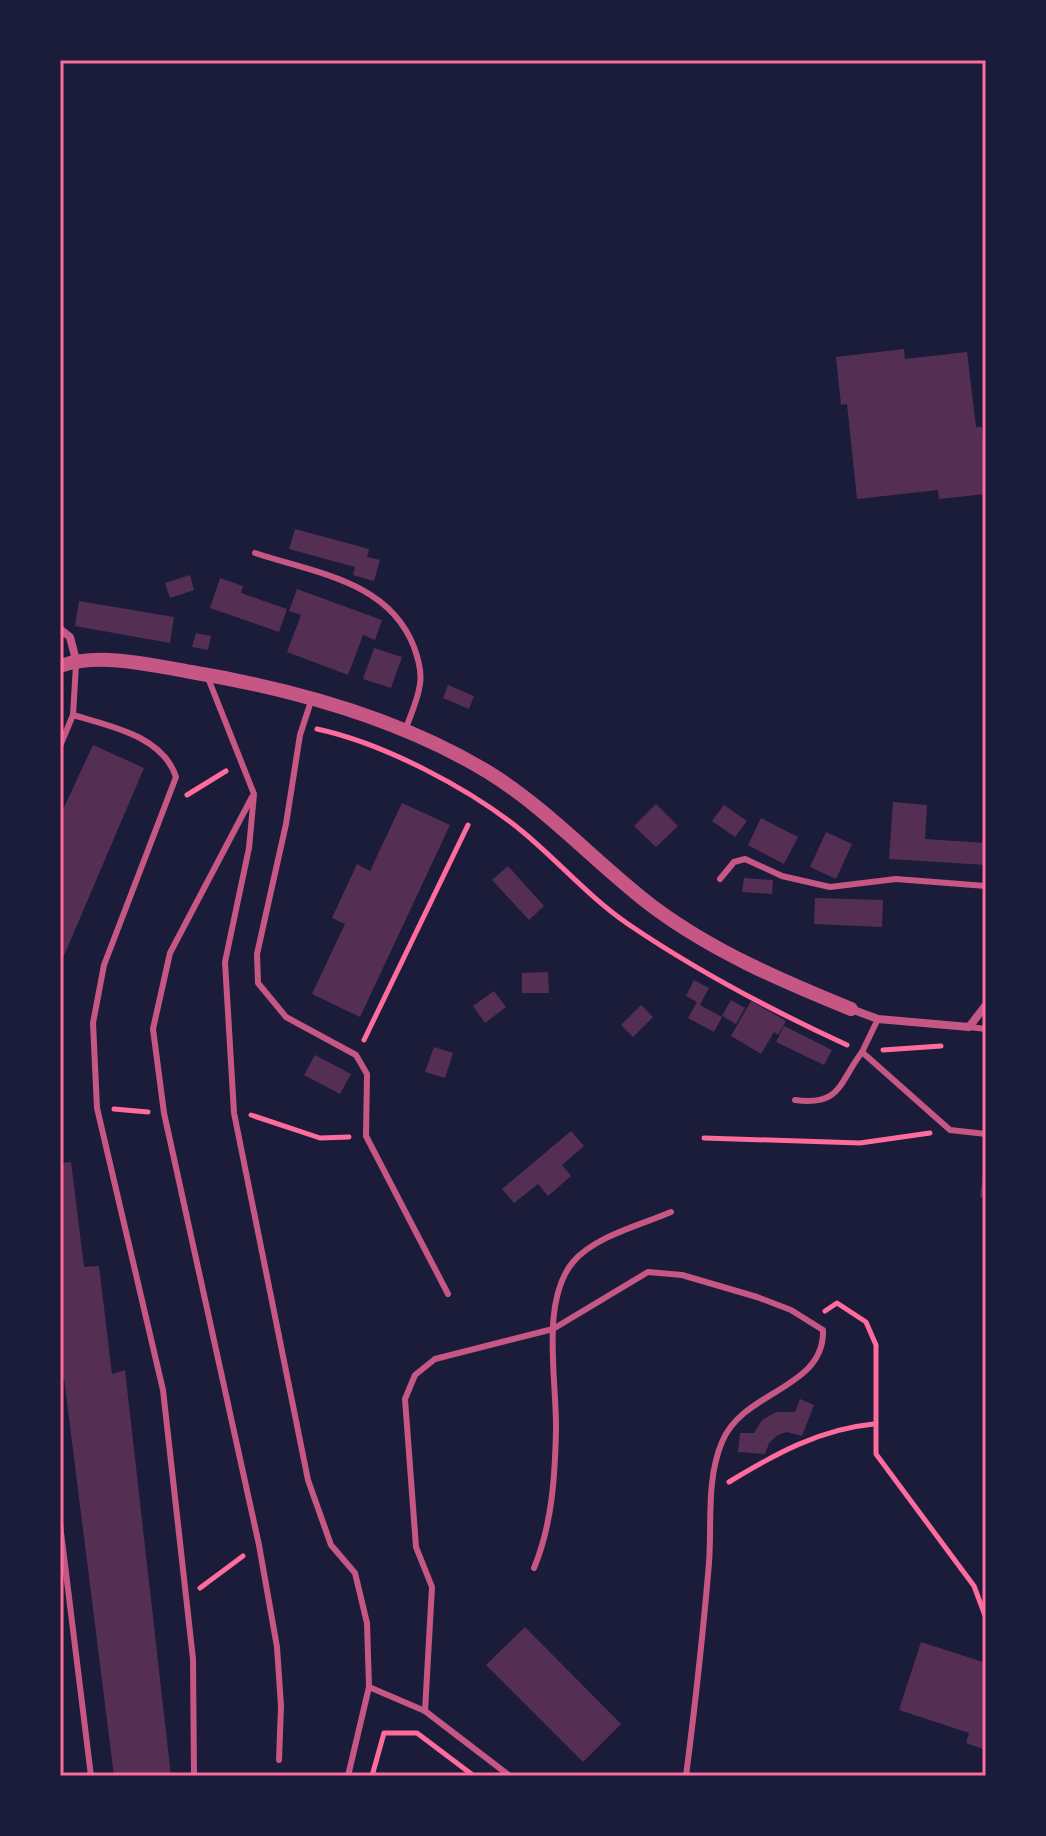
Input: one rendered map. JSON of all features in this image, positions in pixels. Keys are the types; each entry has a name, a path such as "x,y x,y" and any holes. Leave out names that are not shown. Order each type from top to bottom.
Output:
{"street":[{"path":"60,629 70,637 76,660"},
{"path":"60,666 76,660 158,666 207,674 312,698 405,731 487,772 654,908 706,942 878,1019 969,1027 986,1005"}],"lane":[{"path":"255,553 369,591 397,614 406,626 418,657 421,682 405,731"},
{"path":"60,746 73,715 76,660"},
{"path":"207,674 254,794 249,848 225,962 234,1113 308,1480 331,1545 355,1573 367,1623 369,1687 348,1776"},
{"path":"312,698 303,726 257,954 258,983 286,1017 356,1055 367,1074 366,1136 448,1294"},
{"path":"73,715 151,744 165,754 176,777 104,965 93,1023 97,1108 163,1390 193,1659 194,1776"},
{"path":"254,794 170,953 153,1029 164,1113 259,1545 277,1647 281,1706 279,1760"},
{"path":"720,879 734,862 745,859 782,876 830,887 896,879 986,886"},
{"path":"795,1100 820,1103 832,1096 862,1052 878,1019"},
{"path":"969,1027 986,1029"},
{"path":"862,1052 950,1130 986,1134"},
{"path":"534,1568 547,1537 552,1488 556,1430 553,1329 561,1286 574,1261 603,1240 671,1212"},
{"path":"425,1711 432,1587 416,1547 405,1399 415,1375 435,1359 553,1329 648,1272 682,1275 791,1310 811,1320 823,1330 824,1348 810,1367 791,1383 754,1403 734,1420 722,1442 711,1493 709,1562 686,1776"},
{"path":"60,1524 91,1776"},
{"path":"369,1687 425,1711 510,1776"}],"path":[{"path":"303,726 372,743 472,798 524,833 578,886 692,967 862,1052 955,1045"},
{"path":"167,807 222,775 242,757"},
{"path":"356,1055 468,825"},
{"path":"97,1108 164,1113"},
{"path":"234,1113 264,1117 320,1138 366,1136"},
{"path":"704,1138 860,1143 950,1130"},
{"path":"811,1320 837,1303 866,1322 876,1345 876,1454 974,1586 986,1618"},
{"path":"711,1493 805,1440 835,1429 874,1424"},
{"path":"186,1598 259,1545"},
{"path":"372,1776 384,1733 417,1733 474,1776"}],"building":[{"path":"904,349 905,359 967,352 976,427 982,427 986,494 939,499 938,490 857,499 847,404 841,405 836,357"},
{"path":"295,529 369,549 367,557 380,560 374,581 353,575 355,567 289,549"},
{"path":"190,575 194,590 170,598 165,583"},
{"path":"220,578 243,586 241,593 287,609 279,632 210,608"},
{"path":"297,589 382,620 375,640 363,635 348,675 287,652 301,615 289,611"},
{"path":"79,601 174,617 170,643 75,626"},
{"path":"196,633 211,636 208,650 192,647"},
{"path":"374,648 402,657 391,688 363,679"},
{"path":"448,685 474,696 469,709 443,698"},
{"path":"93,745 144,768 60,965 60,816"},
{"path":"893,802 927,805 925,839 986,843 986,865 889,859"},
{"path":"402,803 450,825 360,1017 312,994 345,924 332,918 357,864 370,871"},
{"path":"656,804 678,826 656,847 634,826"},
{"path":"724,805 747,821 735,837 712,821"},
{"path":"761,818 798,837 784,864 748,845"},
{"path":"826,832 852,844 836,879 810,867"},
{"path":"508,866 544,906 529,920 492,880"},
{"path":"744,878 773,880 772,894 742,892"},
{"path":"815,898 883,900 882,927 814,924"},
{"path":"548,972 549,993 522,993 522,973"},
{"path":"694,980 709,988 700,1005 722,1017 714,1032 688,1018 697,1002 686,996"},
{"path":"494,991 506,1007 485,1023 473,1006"},
{"path":"731,1000 745,1008 736,1024 722,1016"},
{"path":"751,1001 786,1021 778,1035 774,1032 761,1054 731,1036"},
{"path":"641,1005 653,1017 633,1037 621,1025"},
{"path":"784,1026 832,1050 824,1065 776,1042"},
{"path":"434,1047 453,1053 445,1078 425,1072"},
{"path":"315,1055 351,1074 340,1094 304,1075"},
{"path":"571,1131 584,1146 562,1165 571,1176 548,1196 538,1184 514,1203 502,1189"},
{"path":"71,1162 84,1267 99,1266 112,1374 125,1370 171,1776 114,1776 64,1378 60,1379 60,1163"},
{"path":"986,1166 986,1198 980,1197"},
{"path":"800,1399 814,1405 802,1436 787,1432 778,1435 769,1443 765,1454 738,1452 740,1433 754,1433 762,1420 776,1412 795,1412"},
{"path":"525,1627 621,1724 583,1762 486,1665"},
{"path":"921,1642 986,1663 986,1750 966,1743 969,1733 899,1710"}]}
